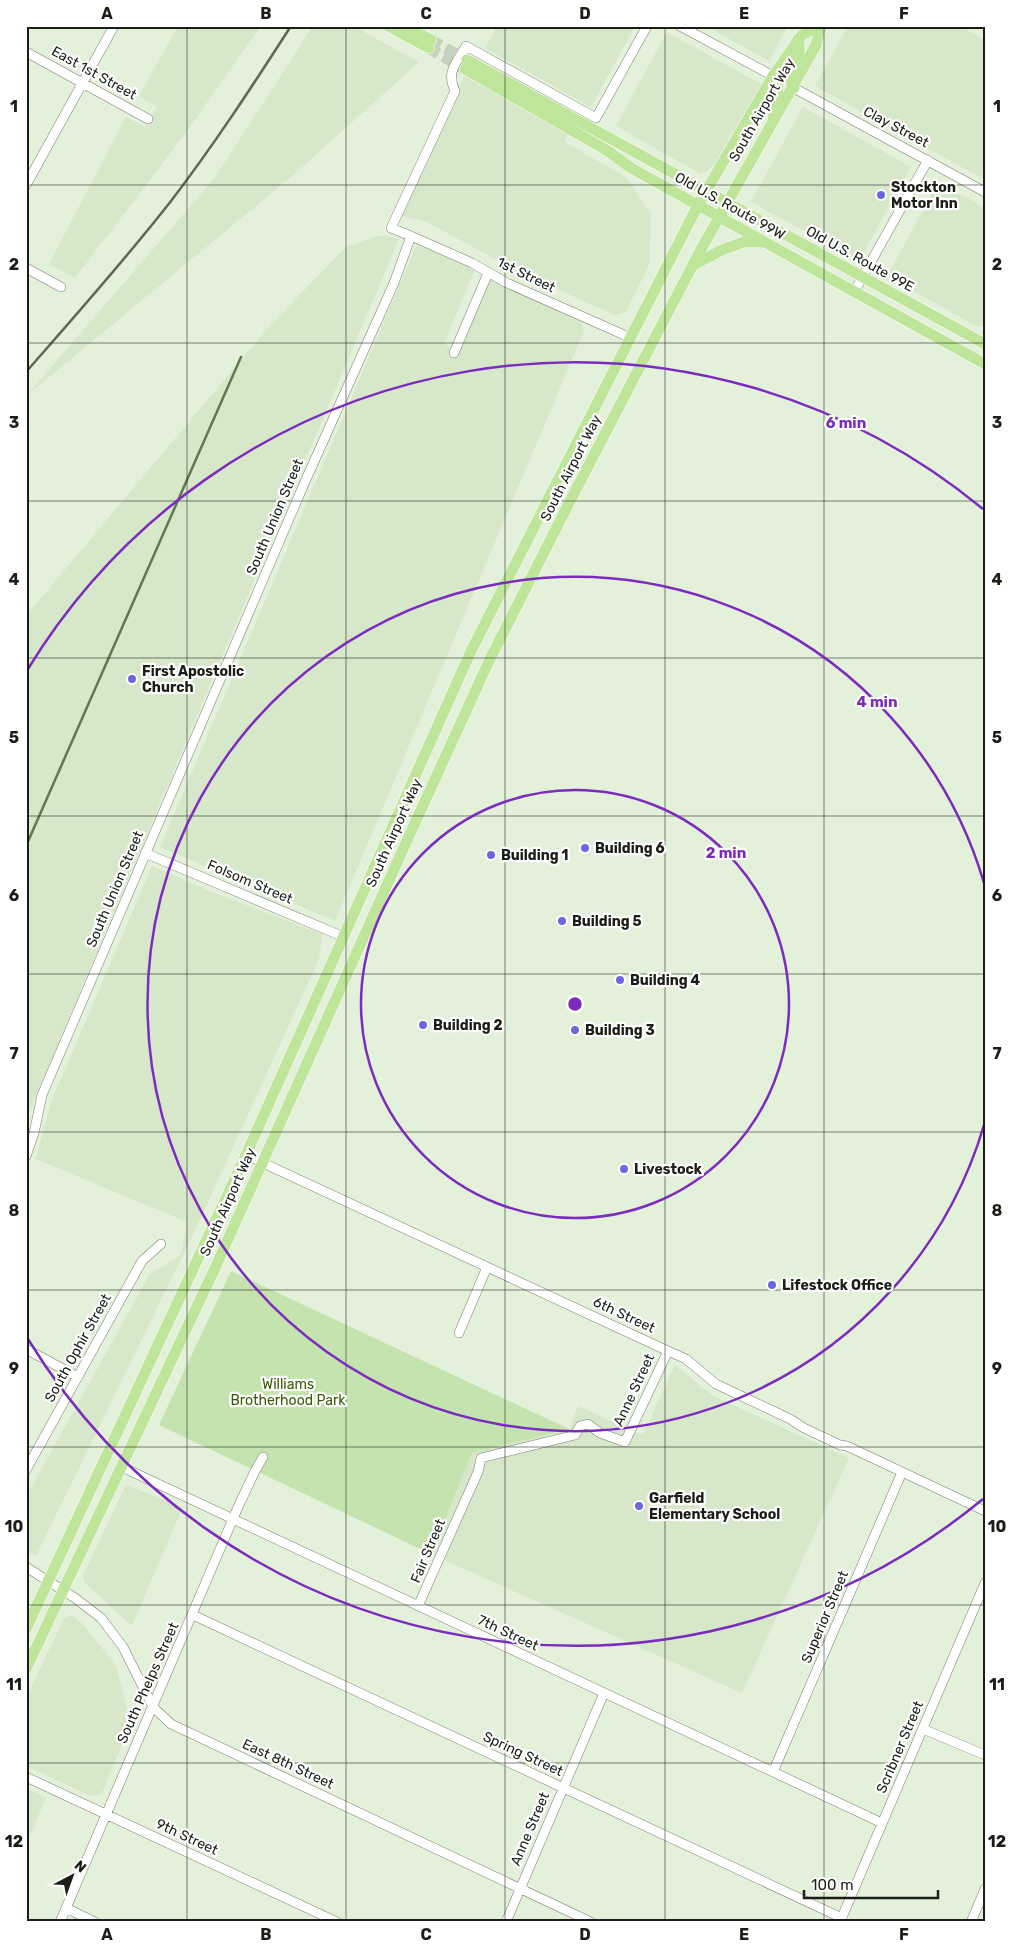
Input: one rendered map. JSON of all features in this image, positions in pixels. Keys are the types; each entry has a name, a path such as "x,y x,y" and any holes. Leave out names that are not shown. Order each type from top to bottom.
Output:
{"main road":[{"path":"388,26 430,44 405,26"},
{"name":"South Airport Way","path":"26,1629 246,1155 471,652 698,206 773,76 802,34 820,26"},
{"name":"South Airport Way","path":"26,1669 62,1589 122,1467 262,1163 489,661 657,332 727,202 794,88 816,45 820,26"},
{"path":"794,88 791,80 800,51 798,40"},
{"name":"Old U.S. Route 99W","path":"485,70 466,65 608,151 631,168 985,364"},
{"name":"Old U.S. Route 99E","path":"485,70 985,344"},
{"path":"773,76 778,82 778,91 773,109 773,123"},
{"path":"693,265 722,249 737,244 764,242"},
{"path":"631,338 640,339 657,332"},
{"path":"968,335 985,336"}],"street":[{"path":"26,185 114,26"},
{"path":"411,236 391,228 455,91 450,76 452,69 466,46 596,118 647,26"},
{"path":"680,26 773,76"},
{"name":"East 1st Street","path":"26,52 148,119"},
{"name":"Clay Street","path":"794,88 985,192"},
{"path":"854,292 928,160"},
{"name":"1st Street","path":"411,236 472,263 507,283 631,338"},
{"name":"South Union Street","path":"27,1154 34,1133 42,1095 304,484 386,300 411,236"},
{"path":"26,268 61,287"},
{"path":"454,353 488,272"},
{"name":"Folsom Street","path":"145,853 344,937"},
{"name":"6th Street","path":"246,1155 686,1359 716,1384 790,1419 804,1428 985,1511"},
{"name":"South Ophir Street","path":"26,1470 142,1261 161,1244"},
{"path":"459,1332 487,1267"},
{"path":"26,1349 78,1377"},
{"name":"Anne Street","path":"625,1442 668,1351"},
{"name":"Fair Street","path":"418,1606 480,1465 481,1458 575,1435 580,1426 588,1424 600,1433 625,1442"},
{"name":"South Phelps Street","path":"60,1922 255,1471 263,1457"},
{"name":"7th Street","path":"122,1467 882,1823"},
{"name":"Superior Street","path":"773,1772 902,1472"},
{"name":"East 8th Street","path":"26,1567 49,1580 91,1609 123,1647 153,1707 172,1724 591,1922"},
{"name":"Scribner Street","path":"841,1920 985,1583"},
{"name":"Spring Street","path":"193,1615 841,1920"},
{"name":"Anne Street","path":"506,1922 604,1693"},
{"path":"922,1729 985,1755"},
{"name":"9th Street","path":"26,1777 337,1922"},
{"path":"971,1922 985,1889"},
{"path":"66,1908 95,1922"}],"shaded area":[{"path":"178,26 261,26 184,135 75,278 49,264 126,117 145,127 157,107 139,96"},
{"path":"313,26 353,26 419,62 291,177 26,396 214,179"},
{"path":"497,26 635,26 591,107 485,48"},
{"path":"706,26 788,26 769,61"},
{"path":"848,26 960,26 985,40 985,180 815,86"},
{"path":"667,32 775,92 735,154 701,174 616,126"},
{"path":"465,74 569,132 565,142 627,178 651,215 649,265 626,312 615,315 519,272 427,222 402,216"},
{"path":"803,107 911,167 859,261 751,202"},
{"path":"938,183 985,208 985,326 976,326 887,276"},
{"path":"381,235 399,239 26,1119 26,616 268,328 346,247"},
{"path":"417,244 475,269 444,344 454,348 486,276 581,322 584,331 335,921 160,847"},
{"path":"152,866 210,891 322,934 319,959 197,1226 36,1556 26,1551 26,1497 150,1274 181,1255 187,1222 36,1159 51,1102"},
{"name":"Garfield Elementary School","path":"675,1365 713,1396 849,1458 742,1693 431,1554 472,1453 569,1429 578,1406 643,1435"},
{"path":"126,1485 183,1507 132,1626 85,1583 83,1575"},
{"path":"71,1615 82,1623 116,1666 131,1723 102,1793 91,1796 26,1766 26,1699 64,1618"},
{"path":"26,1788 46,1798 26,1845"}],"green space":[{"name":"Williams Brotherhood Park","path":"231,1271 569,1429 472,1453 431,1554 159,1425"}],"waterway":[{"path":"26,846 241,357"}],"tunnel":[{"path":"431,40 467,60"},
{"path":"429,48 464,69"}],"railway":[{"path":"26,372 118,266 171,201 218,137 291,26"}],"place":[{"name":"Stockton Motor Inn","path":"881,195"},
{"name":"First Apostolic Church","path":"132,679"},
{"name":"Building 6","path":"585,848"},
{"name":"Building 1","path":"491,855"},
{"name":"Building 5","path":"562,921"},
{"name":"Building 4","path":"620,980"},
{"name":"Building 2","path":"423,1025"},
{"name":"Building 3","path":"575,1030"},
{"name":"Livestock","path":"624,1169"},
{"name":"Lifestock Office","path":"772,1285"},
{"name":"Garfield Elementary School","path":"639,1506"}]}
